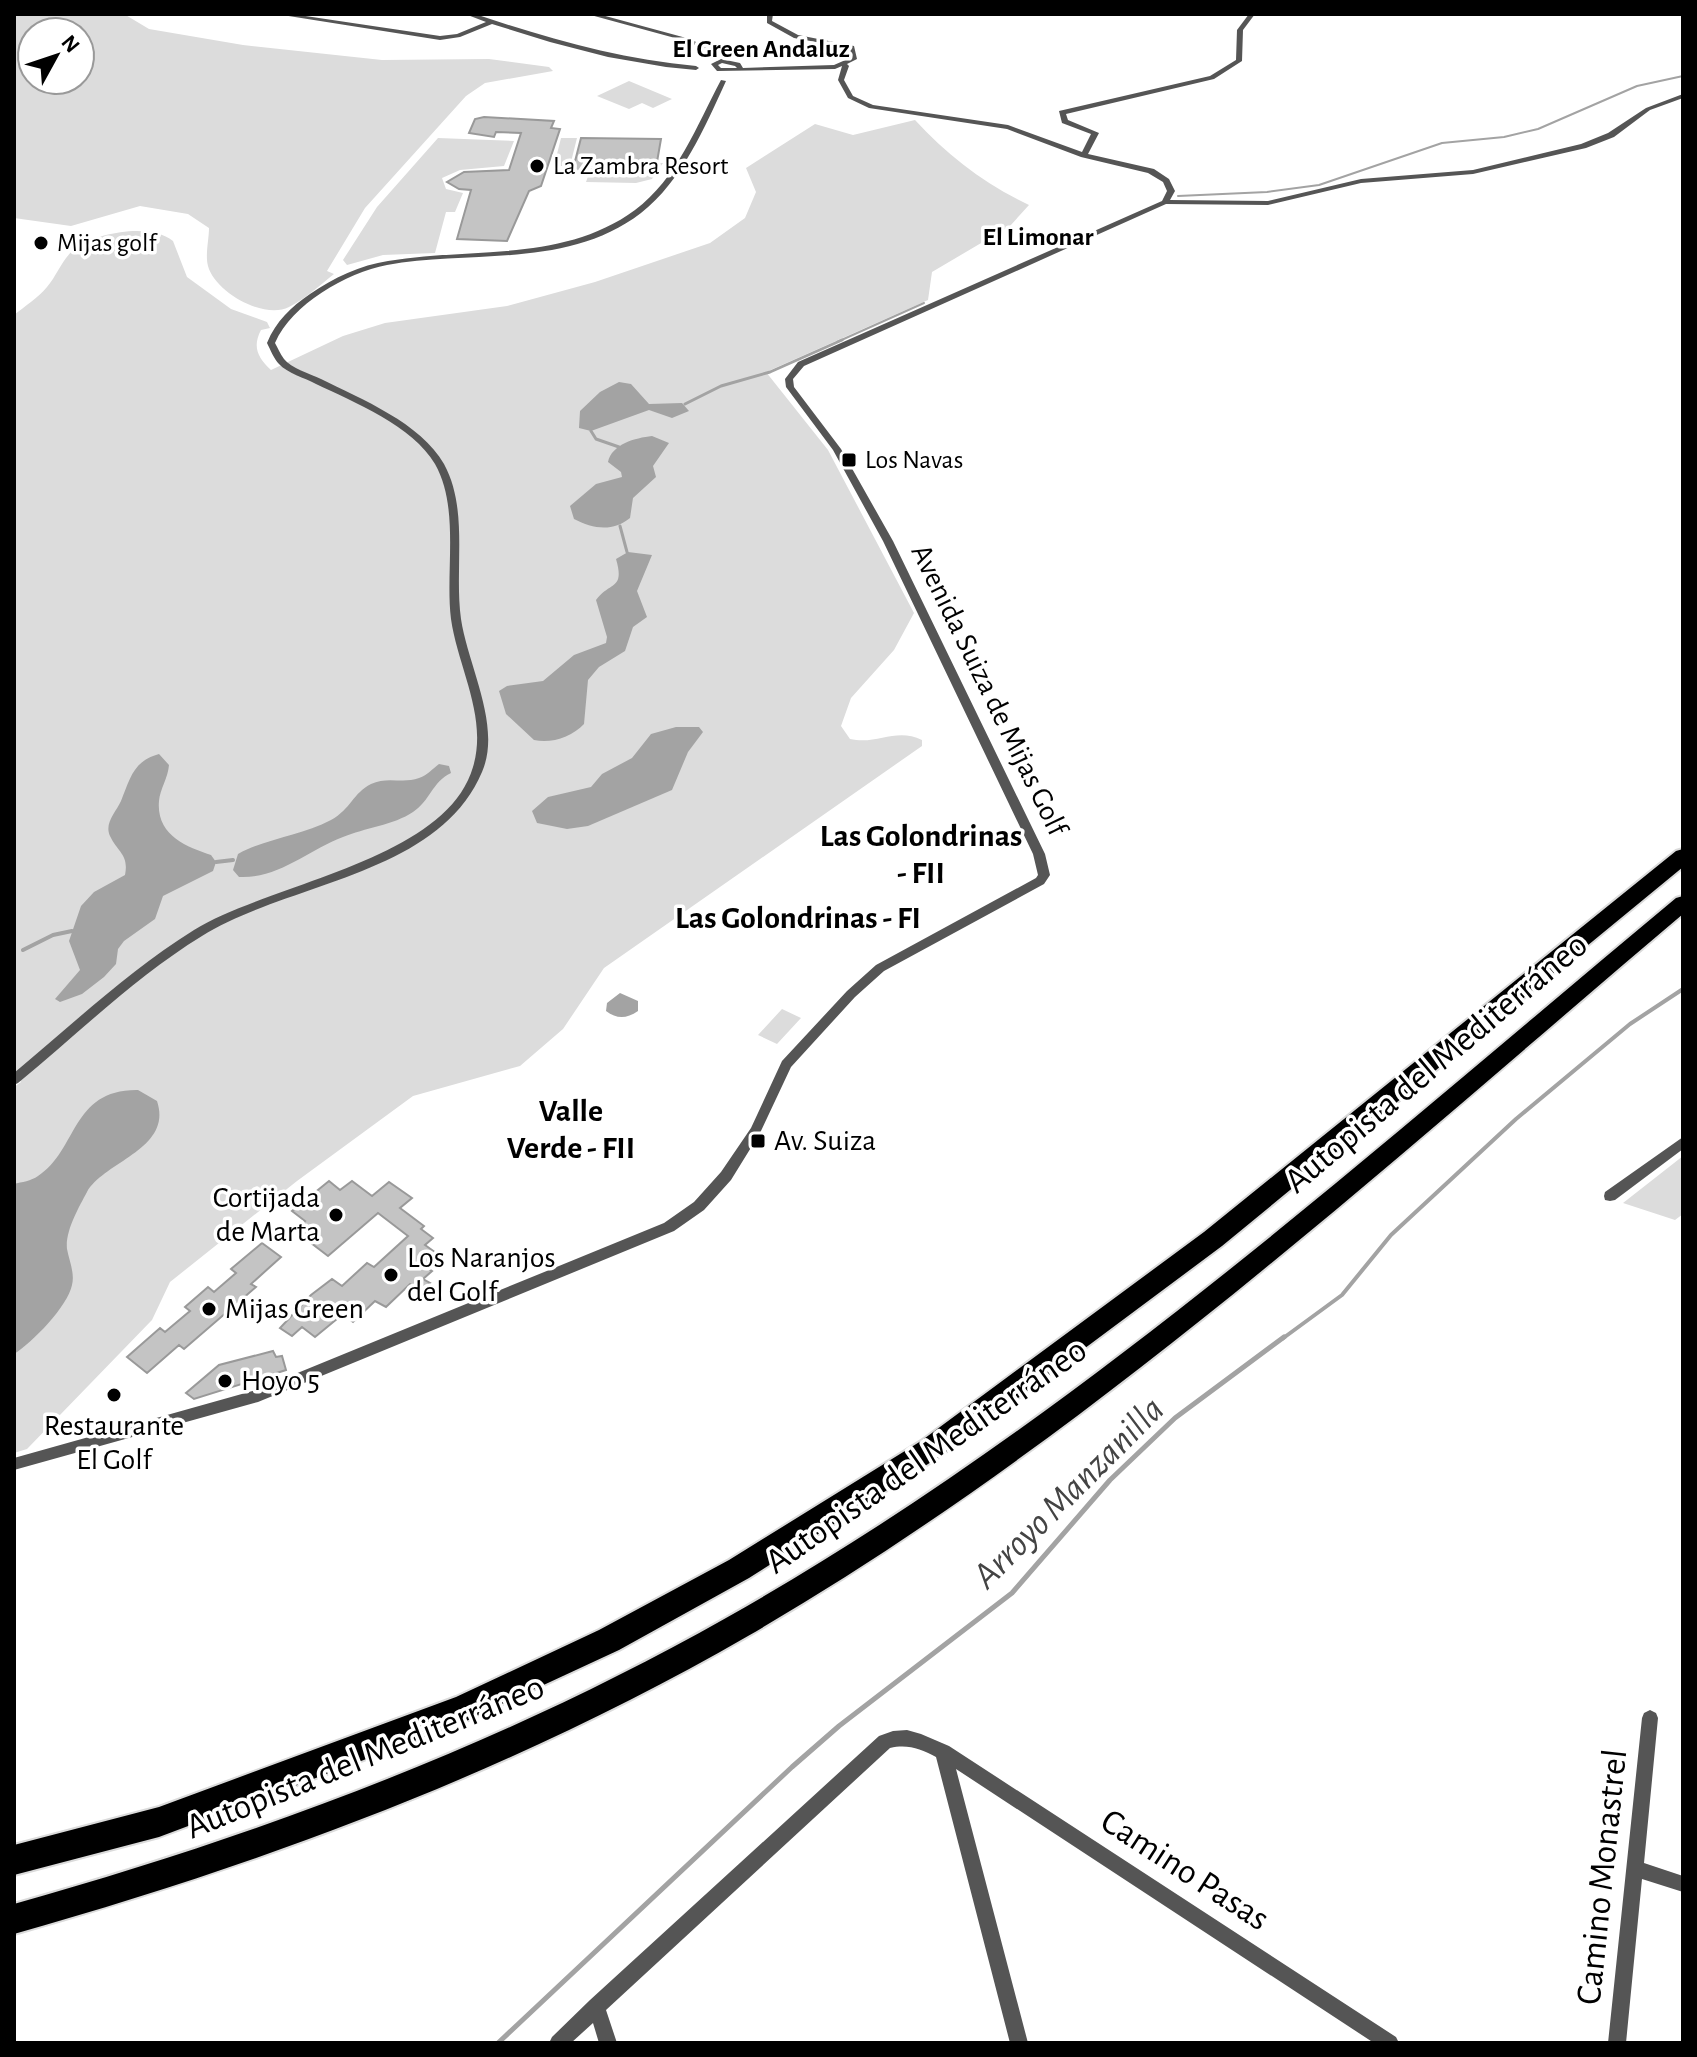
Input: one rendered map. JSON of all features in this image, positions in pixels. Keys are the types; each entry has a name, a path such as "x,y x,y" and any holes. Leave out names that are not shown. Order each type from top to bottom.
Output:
{"highway":[{"name":"Autopista del Mediterráneo","path":"14,1860 159,1822 462,1709 609,1640 739,1569 930,1449 1213,1239 1683,856"},
{"name":"Autopista del Mediterráneo","path":"14,1919 113,1893 318,1821 460,1765 607,1697 768,1609 955,1489 1244,1271 1683,903"}],"street":[{"path":"279,14 440,38 458,36 492,22"},
{"path":"468,14 606,56 738,71 846,66"},
{"path":"590,14 688,40 718,67"},
{"path":"770,14 769,22 788,34 852,47 856,55 846,66 841,80"},
{"path":"1084,155 1095,133 1065,121 1062,113 1198,82 1225,71 1239,61 1240,30 1252,14"},
{"path":"718,67 731,61 741,65 738,71"},
{"path":"14,1080 156,963 202,931 259,902 372,861 418,837 457,808 477,774 483,735 459,641 452,505 444,472 426,446 400,427 282,363 271,343 273,333 302,304 359,270 388,263 518,253 562,243 618,223 651,201 705,120 718,67"},
{"path":"820,68 841,80 850,97 871,107 988,122 1084,155 1151,171 1170,185 1168,200 1268,203 1361,181 1473,172 1583,146 1611,135 1648,109 1683,96"},
{"name":"Avenida Suiza de Mijas Golf","path":"14,1464 258,1396 669,1227 699,1206 726,1176 756,1130 786,1064 851,994 880,968 1040,881 1044,875 1039,854 900,565 837,449 790,387 789,379 801,364 1168,200"},
{"path":"14,1074 34,1064"},
{"path":"1610,1196 1683,1142"},
{"name":"Camino Monastrel","path":"1617,2043 1650,1718"},
{"name":"Camino Pasas","path":"558,2043 885,1742 897,1736 912,1737 943,1752 1390,2043"},
{"path":"943,1752 1019,2043"},
{"path":"1635,1868 1683,1884"},
{"path":"596,2006 608,2043"}],"shaded area":[{"path":"14,14 124,14 149,29 243,45 382,60 489,59 549,67 553,71 485,83 466,96 365,208 327,271 334,274 289,307 267,310 254,307 220,285 208,266 209,228 188,214 140,206 71,226 14,218"},
{"path":"629,81 672,99 653,108 642,103 629,109 597,96"},
{"path":"915,120 968,168 1029,205 1010,226 932,272 928,300 766,372 828,450 914,613 894,650 851,698 841,726 850,739 869,740 904,735 922,740 922,746 604,968 563,1029 520,1066 413,1096 297,1181 170,1282 152,1320 27,1449 14,1453 14,1087 21,1082 14,1070 14,315 43,291 77,247 112,234 152,232 173,241 187,277 231,309 267,322 270,328 261,330 257,347 260,357 271,370 343,336 385,323 507,306 595,282 710,243 745,218 756,192 746,168 815,124 853,135"},
{"path":"438,138 514,141 504,166 460,170 442,178 446,189 463,193 455,212 446,212 435,253 383,255 347,265 343,260 377,207"},
{"path":"561,138 577,138 571,162 663,163 660,167 554,166"},
{"path":"591,168 659,169 652,179 636,183 586,182"},
{"path":"619,382 631,384 649,404 682,403 689,411 672,418 649,410 591,431 579,428 580,411 600,392"},
{"path":"652,436 669,443 653,466 656,477 633,498 630,518 603,528 574,519 570,506 596,484 622,477 621,472 608,462 614,451 632,440"},
{"path":"628,552 652,555 637,591 647,617 633,627 625,651 599,667 588,680 584,724 574,733 561,738 534,740 506,714 499,691 507,686 543,681 574,655 606,643 596,600 617,581 616,559"},
{"path":"676,727 699,727 703,732 688,752 672,790 588,826 567,829 537,823 532,811 548,797 591,787 602,774 632,758 651,734"},
{"path":"159,754 169,765 159,801 162,823 174,838 211,855 216,862 213,871 163,896 155,919 124,941 118,949 116,964 104,977 82,994 60,1002 55,999 80,970 69,941 81,906 94,892 125,875 122,854 110,836 110,822 138,766"},
{"path":"439,764 449,766 451,773 439,781 419,808 405,816 343,837 280,869 239,877 233,870 238,854 331,820 371,784 419,778"},
{"path":"620,993 638,1001 638,1011 622,1017 606,1011 607,1003"},
{"path":"782,1009 801,1018 777,1044 758,1035"},
{"path":"138,1090 157,1101 159,1117 155,1131 147,1143 108,1171 87,1192 68,1235 67,1249 73,1276 69,1294 48,1323 14,1354 14,1184 35,1178 51,1165 87,1110 100,1099 116,1092"},
{"path":"1683,1156 1683,1214 1675,1220 1623,1203"}],"building":[{"name":"La Zambra Resort","path":"475,119 554,121 551,128 560,129 541,186 529,191 507,241 457,239 471,190 459,189 447,182 464,172 509,170 521,133 496,132 494,137 469,133"},
{"name":"La Zambra Resort","path":"581,138 661,139 657,162 588,161 585,173 572,173"},
{"path":"329,1181 340,1190 352,1181 372,1196 389,1182 412,1198 400,1208 424,1226 421,1229 433,1238 425,1245 439,1255 426,1267 432,1271 423,1279 430,1283 420,1292 410,1284 386,1307 375,1301 353,1322 343,1314 315,1337 302,1327 292,1336 280,1328 311,1295 332,1279 342,1286 367,1263 374,1267 408,1236 378,1213 328,1256 294,1230 305,1221 292,1211"},
{"name":"Mijas Green","path":"262,1243 281,1257 251,1284 256,1287 184,1349 179,1345 147,1373 127,1357 160,1328 165,1332 190,1311 185,1307 208,1287 214,1292 236,1273 231,1269"},
{"name":"Hoyo 5","path":"273,1351 276,1357 282,1356 286,1370 194,1399 186,1393 219,1365"}],"waterway":[{"path":"1178,196 1267,192 1319,185 1442,143 1504,137 1538,129 1637,86 1683,76"},
{"path":"837,342 924,303"},
{"path":"685,404 721,386 770,372 842,340"},
{"path":"591,431 596,439 619,447"},
{"path":"620,526 627,552"},
{"path":"216,862 233,860"},
{"path":"23,950 53,935 72,931"},
{"name":"Arroyo Manzanilla","path":"1282,1339 1342,1295 1391,1235 1516,1119 1630,1024 1683,989"},
{"name":"Arroyo Manzanilla","path":"498,2043 792,1767 839,1726 1012,1593 1110,1480 1175,1418 1284,1337"}],"place":[{"name":"La Zambra Resort","path":"537,166"},
{"name":"Mijas golf","path":"41,243"},
{"name":"Los Navas","path":"849,460"},
{"name":"Av. Suiza","path":"758,1141"},
{"name":"Cortijada de Marta","path":"336,1215"},
{"name":"Los Naranjos del Golf","path":"391,1275"},
{"name":"Mijas Green","path":"209,1309"},
{"name":"Hoyo 5","path":"225,1381"},
{"name":"Restaurante El Golf","path":"114,1395"}],"district":[{"name":"El Green Andaluz","path":"761,49"},
{"name":"El Limonar","path":"1038,237"},
{"name":"Las Golondrinas - FII","path":"921,854"},
{"name":"Las Golondrinas - FI","path":"798,918"},
{"name":"Valle Verde - FII","path":"571,1130"}]}
